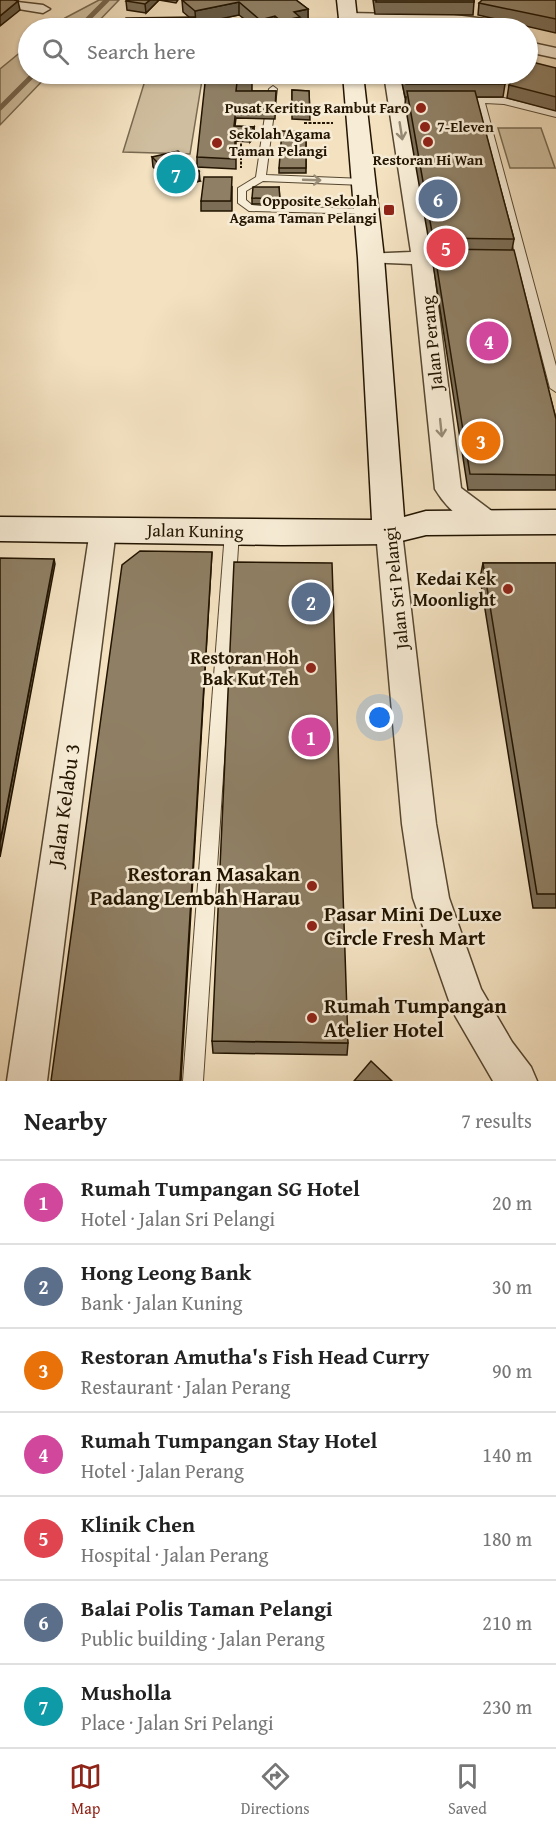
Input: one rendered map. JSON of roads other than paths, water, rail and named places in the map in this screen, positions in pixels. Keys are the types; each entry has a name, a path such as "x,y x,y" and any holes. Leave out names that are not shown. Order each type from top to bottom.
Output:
{"street":[{"path":"0,2 43,9"},
{"path":"348,15 430,18"},
{"path":"538,33 556,37"},
{"path":"538,49 556,53"},
{"name":"Jalan Sri Pelangi","path":"354,84 371,258 389,532 419,824 431,898 466,999 498,1056 517,1081"},
{"name":"Jalan Perang","path":"395,84 401,100 428,258 448,489 455,499 488,522"},
{"path":"371,258 428,258"},
{"name":"Jalan Kuning","path":"0,529 389,532 426,523 556,522"},
{"name":"Jalan Kelabu 3","path":"27,1081 103,530"},
{"name":"Jalan Kuning","path":"389,532 428,542 556,541"}],"lane":[{"path":"261,178 273,89"},
{"path":"459,100 504,101 556,114"},
{"path":"480,100 517,258 556,388"},
{"path":"364,182 261,178 241,190 241,201 249,208 367,212"},
{"path":"193,1081 232,532"}],"waterway":[{"path":"89,18 107,0"},
{"path":"0,108 24,84"}],"place":[{"name":"Pusat Keriting Rambut Faro","path":"421,108"},
{"name":"7-Eleven","path":"425,127"},
{"name":"Restoran Hi Wan","path":"428,142"},
{"name":"Sekolah Agama Taman Pelangi","path":"217,143"},
{"name":"Musholla","path":"176,174"},
{"name":"Balai Polis Taman Pelangi","path":"438,199"},
{"name":"Opposite Sekolah Agama Taman Pelangi","path":"389,210"},
{"name":"Klinik Chen","path":"446,248"},
{"name":"Rumah Tumpangan Stay Hotel","path":"489,341"},
{"name":"Restoran Amutha's Fish Head Curry","path":"481,441"},
{"name":"Kedai Kek Moonlight","path":"508,589"},
{"name":"Hong Leong Bank","path":"311,602"},
{"name":"Restoran Hoh Bak Kut Teh","path":"311,668"},
{"name":"Rumah Tumpangan SG Hotel","path":"311,737"},
{"name":"Restoran Masakan Padang Lembah Harau","path":"312,886"},
{"name":"Pasar Mini De Luxe Circle Fresh Mart","path":"312,926"},
{"name":"Rumah Tumpangan Atelier Hotel","path":"312,1018"}]}
